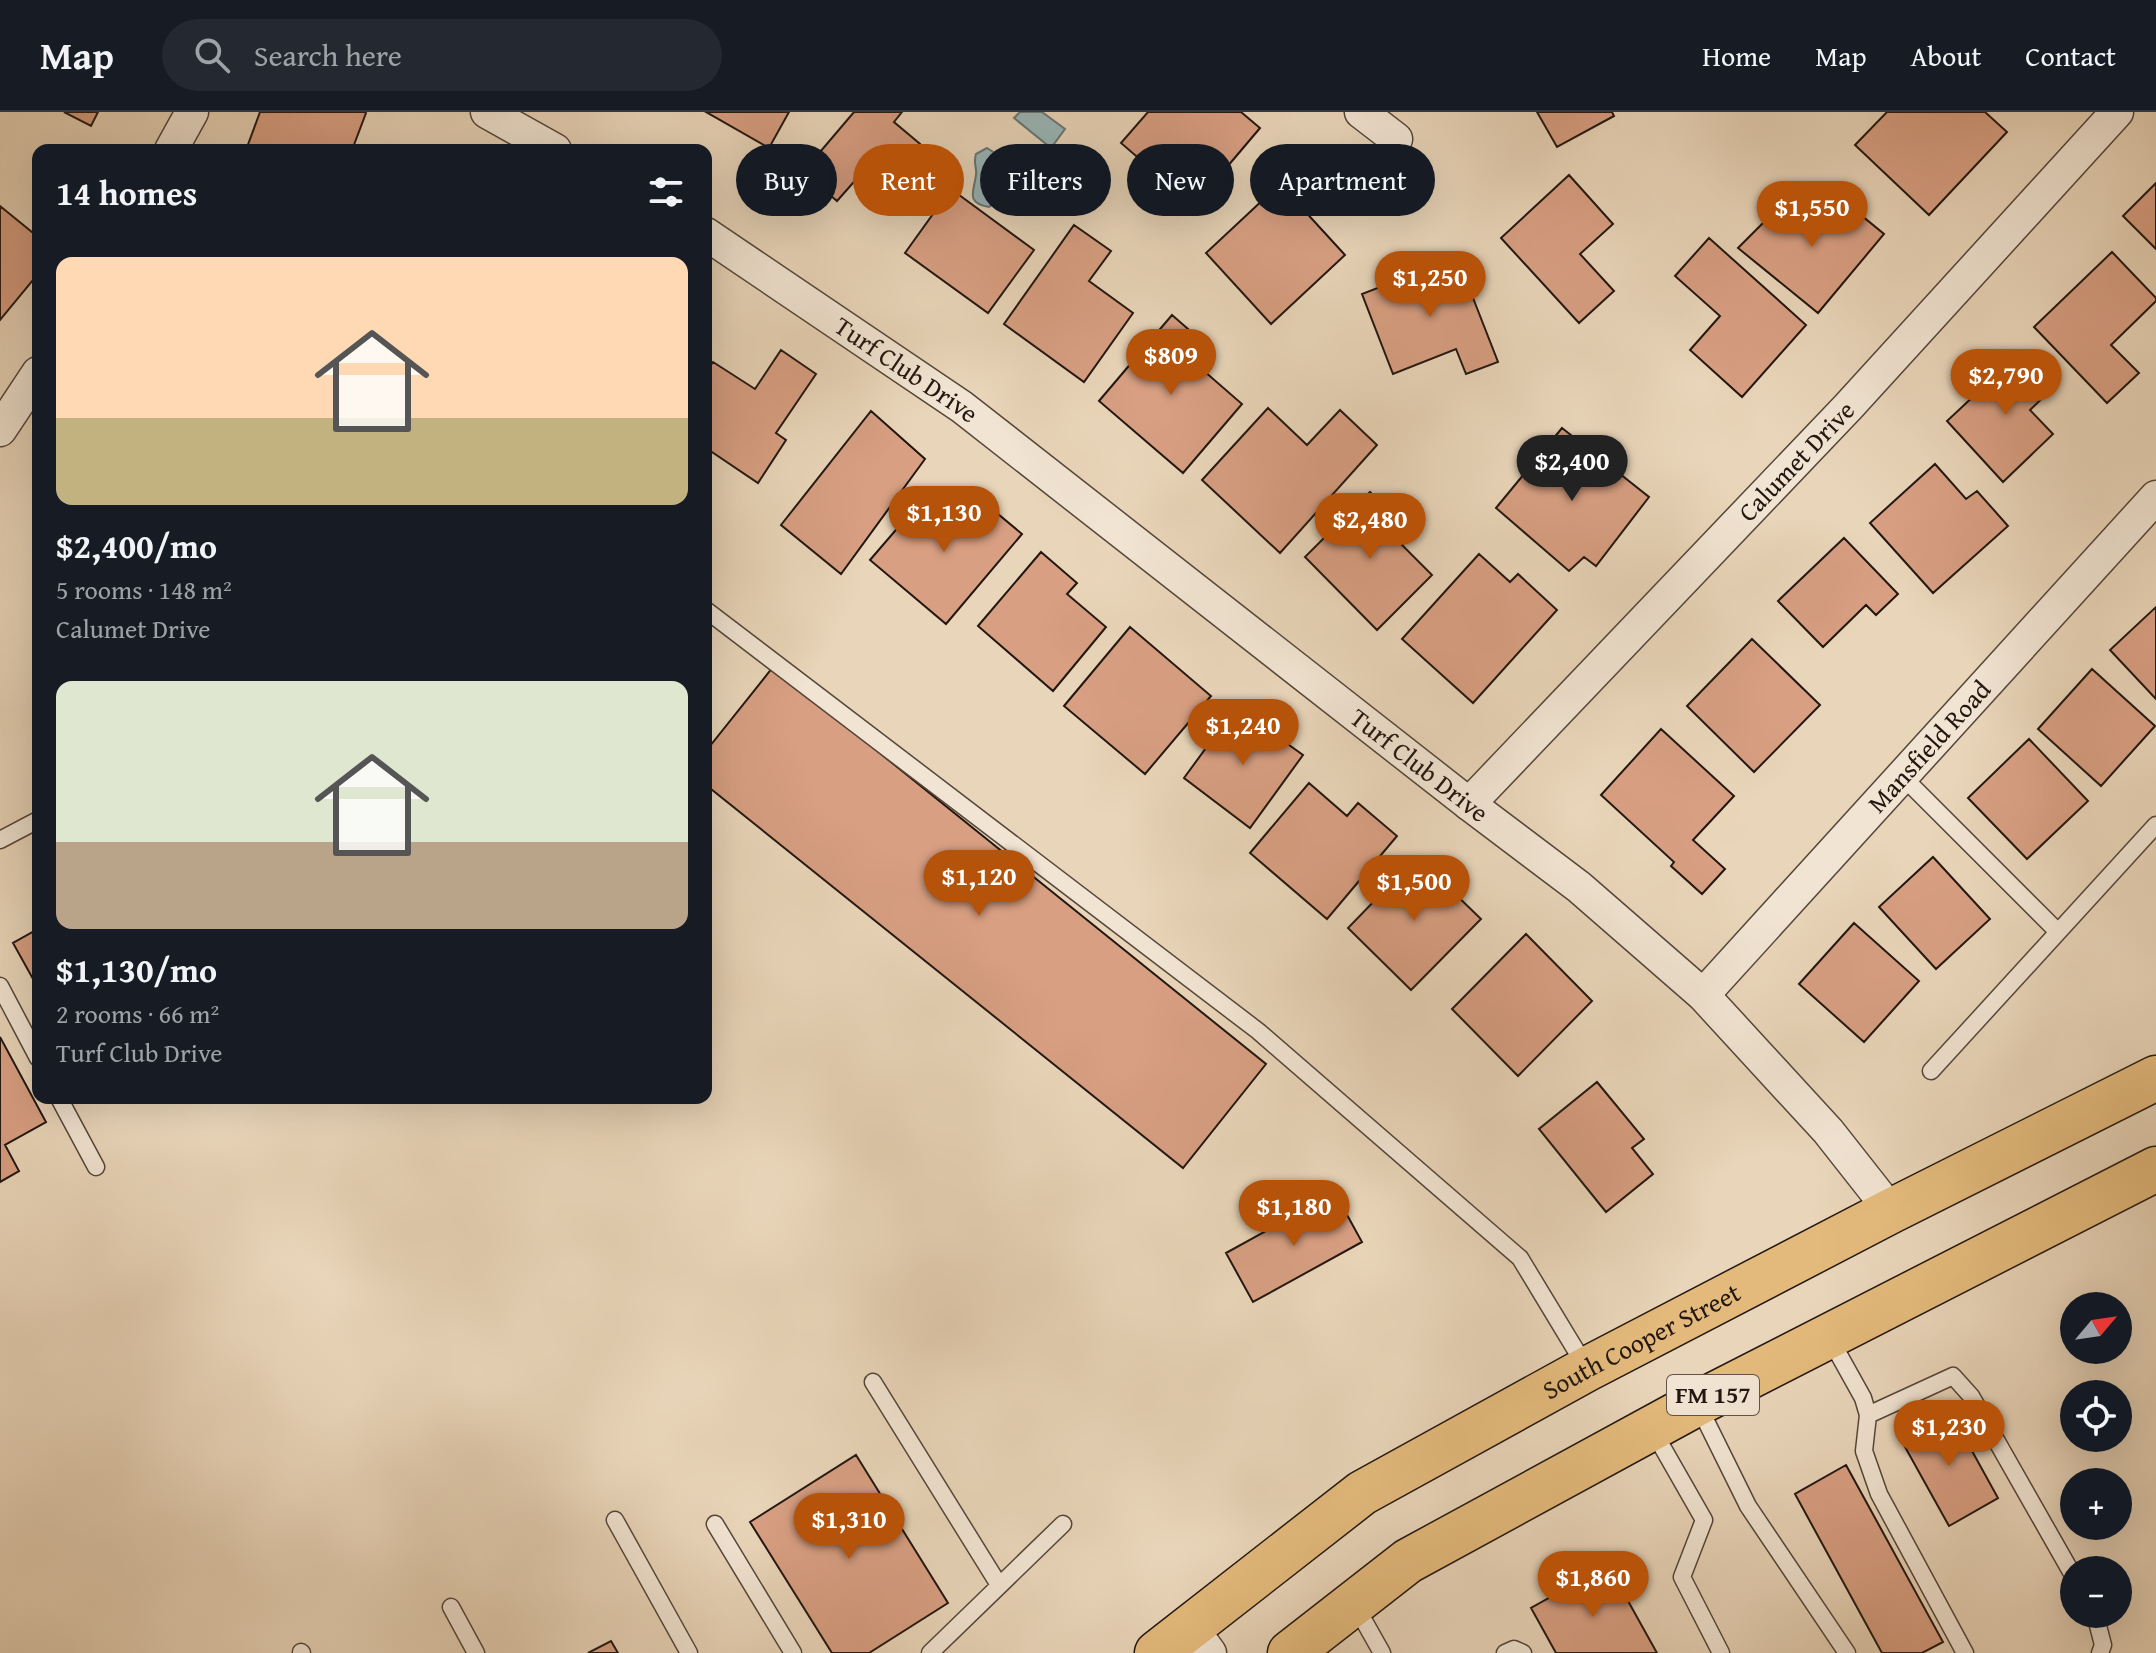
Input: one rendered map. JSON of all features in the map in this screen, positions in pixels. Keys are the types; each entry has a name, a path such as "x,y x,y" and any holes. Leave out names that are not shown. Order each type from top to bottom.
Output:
{"main road":[{"name":"South Cooper Street","path":"1157,1653 1200,1640 1362,1493 1587,1369 2156,1078"},
{"name":"FM 157","path":"1290,1653 1408,1561 1698,1403 2156,1169"}],"street":[{"path":"174,144 192,112"},
{"path":"487,112 544,144"},
{"path":"1361,112 1396,139"},
{"name":"Calumet Drive","path":"1469,804 1848,407 2103,117"},
{"name":"Turf Club Drive","path":"712,238 962,407 1579,887 1703,995 1828,1131 1891,1211"},
{"path":"0,430 32,382"},
{"name":"Mansfield Road","path":"1703,995 2156,497"}],"lane":[{"path":"712,615 1270,1042 1520,1258 1587,1369"},
{"path":"1901,775 2058,932"},
{"path":"0,840 32,823"},
{"path":"1931,1071 2156,825"},
{"path":"0,986 32,1047"},
{"path":"62,1104 96,1167"},
{"path":"1828,1335 1863,1398 1868,1415 1864,1451 1879,1494 1965,1653"},
{"path":"1868,1415 1953,1376 1971,1396 2062,1556"},
{"path":"873,1382 999,1585"},
{"path":"1698,1403 1748,1506 1847,1653"},
{"path":"1652,1428 1704,1520 1682,1577 1721,1653"},
{"path":"615,1520 689,1653"},
{"path":"715,1524 793,1653"},
{"path":"930,1653 1063,1524"},
{"path":"1354,1603 1382,1653"},
{"path":"451,1607 476,1653"},
{"path":"2099,1628 2103,1645 2100,1653"},
{"path":"1505,1653 1514,1649 1523,1653"}],"water":[{"path":"1020,112 1042,112 1065,129 1054,144 1046,144 1014,118"},
{"path":"980,152 980,204 973,196 976,154"}],"building":[{"path":"64,112 98,112 91,126"},
{"path":"260,112 366,113 354,144 248,144"},
{"path":"706,112 789,112 771,144 762,144"},
{"path":"854,112 902,112 894,122 920,144 853,144 853,183 837,201 837,144 827,144"},
{"path":"1148,112 1241,112 1260,128 1234,159 1234,144 1127,144 1127,148 1121,143"},
{"path":"1537,112 1612,112 1614,116 1557,147"},
{"path":"1887,112 1985,112 2007,132 1929,215 1855,145"},
{"path":"1569,175 1613,224 1580,254 1614,291 1579,323 1501,238"},
{"path":"2156,183 2156,249 2123,216"},
{"path":"1789,197 1820,223 1840,198 1884,234 1818,313 1738,248"},
{"path":"964,199 980,210 980,216 988,216 1034,250 988,313 905,253 932,216 964,216"},
{"path":"0,206 32,232 32,281 0,320"},
{"path":"1250,212 1250,216 1309,216 1345,255 1271,324 1206,253"},
{"path":"1074,225 1111,251 1089,281 1133,313 1084,382 1004,324"},
{"path":"1709,238 1806,325 1742,397 1690,350 1720,316 1675,276"},
{"path":"2112,252 2156,301 2111,345 2139,373 2107,403 2034,327"},
{"path":"1457,257 1498,362 1466,374 1456,349 1393,374 1362,294"},
{"path":"1172,315 1203,342 1189,358 1242,404 1183,473 1099,401"},
{"path":"781,350 816,374 776,433 786,440 758,483 712,452 712,363 755,389"},
{"path":"2022,351 2055,386 2030,410 2053,434 2003,482 1947,421"},
{"path":"1268,408 1307,445 1340,410 1377,445 1280,553 1202,480"},
{"path":"871,411 925,459 841,574 781,525"},
{"path":"1562,428 1649,497 1596,566 1584,557 1569,571 1496,508"},
{"path":"1935,464 1966,499 1977,491 2008,526 1933,593 1870,523"},
{"path":"932,488 956,509 946,521 961,534 986,504 1022,534 946,624 870,560"},
{"path":"1370,492 1412,534 1402,545 1432,575 1377,630 1305,557"},
{"path":"1844,538 1898,594 1876,615 1866,605 1823,647 1778,601"},
{"path":"1041,552 1077,583 1067,594 1106,627 1053,691 978,626"},
{"path":"1479,554 1510,582 1518,574 1557,610 1473,703 1402,639"},
{"path":"2156,607 2156,699 2110,650"},
{"path":"1130,627 1211,696 1145,774 1064,706"},
{"path":"1752,639 1820,705 1754,772 1687,706"},
{"path":"773,667 1266,1064 1183,1168 712,790 712,743"},
{"path":"2092,669 2155,726 2101,786 2038,729"},
{"path":"1236,707 1303,755 1250,828 1184,778"},
{"path":"1661,729 1734,796 1693,840 1725,869 1702,894 1671,866 1674,862 1601,795"},
{"path":"2029,739 2088,801 2027,859 1968,798"},
{"path":"1309,783 1347,816 1358,803 1397,836 1327,919 1250,853"},
{"path":"1417,857 1481,919 1411,990 1348,928"},
{"path":"1933,857 1990,919 1936,969 1879,907"},
{"path":"1854,923 1919,981 1864,1042 1799,984"},
{"path":"32,932 32,977 13,943"},
{"path":"1526,934 1592,1001 1518,1076 1452,1009"},
{"path":"0,1037 32,1096 32,1104 36,1104 46,1122 5,1145 19,1171 0,1182"},
{"path":"1597,1082 1644,1139 1632,1148 1653,1174 1606,1212 1539,1129"},
{"path":"1335,1193 1362,1242 1253,1302 1226,1253"},
{"path":"1950,1411 1998,1498 1949,1526 1900,1438"},
{"path":"856,1455 948,1603 869,1653 832,1653 750,1522"},
{"path":"1846,1465 1943,1642 1922,1653 1882,1653 1795,1494"},
{"path":"1608,1565 1657,1653 1556,1653 1531,1608"},
{"path":"611,1641 618,1653 588,1653"}]}
